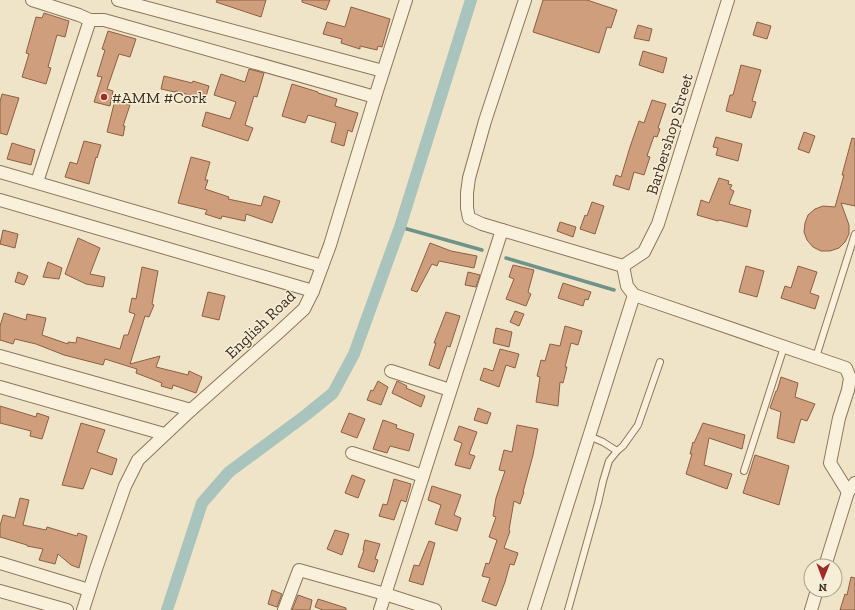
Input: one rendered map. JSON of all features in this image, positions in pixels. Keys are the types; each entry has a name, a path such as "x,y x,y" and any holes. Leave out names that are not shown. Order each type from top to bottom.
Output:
{"street":[{"path":"32,0 90,20 104,20 374,97"},
{"path":"118,0 383,71"},
{"name":"English Road","path":"83,610 125,486 138,460 164,434 304,309 314,291 330,245 374,97 406,0"},
{"path":"525,0 485,121 469,178 467,194 469,218 482,224 623,266 627,286 634,295 846,368 850,378 848,390 839,418 830,463 851,487 828,558"},
{"name":"Barbershop Street","path":"623,266 644,252 658,224 728,0"},
{"path":"37,182 90,20"},
{"path":"0,172 322,266"},
{"path":"0,200 314,291"},
{"path":"380,610 502,230"},
{"path":"534,610 634,295"},
{"path":"0,356 191,410"},
{"path":"391,371 450,390"},
{"path":"0,387 164,434"},
{"path":"352,453 423,476"},
{"path":"0,563 89,590"},
{"path":"284,610 299,570 385,594 434,610"},
{"path":"0,591 67,610"},
{"path":"811,610 815,598"}],"lane":[{"path":"816,358 855,234"},
{"path":"744,471 784,346"},
{"path":"568,610 609,461 623,446 638,425 660,362"},
{"path":"589,436 603,442 617,451"}],"building":[{"path":"217,0 266,0 261,17 216,2"},
{"path":"302,0 330,0 326,10 302,2"},
{"path":"543,0 587,0 617,10 611,28 607,27 599,53 533,32"},
{"path":"351,7 390,19 382,47 378,46 377,50 360,46 360,49 341,43 342,39 323,34 327,22 345,27"},
{"path":"44,13 69,21 65,37 57,35 48,67 51,68 46,84 22,77 29,54 26,53 36,17 42,18"},
{"path":"757,22 771,26 767,39 753,35"},
{"path":"638,25 652,29 649,41 634,38"},
{"path":"108,31 136,39 130,57 119,54 107,89 113,91 110,106 94,102 102,77 97,76 105,50 102,49"},
{"path":"643,51 667,58 663,73 639,65"},
{"path":"741,65 761,70 752,101 756,102 751,118 726,111 730,95 733,95"},
{"path":"249,69 264,73 257,97 254,96 245,125 253,128 248,141 202,126 206,112 230,119 236,102 214,95 221,74 245,82"},
{"path":"164,76 192,83 193,81 209,86 205,100 176,91 161,89"},
{"path":"292,84 337,99 335,106 358,113 352,132 348,130 344,146 331,142 336,123 308,115 305,123 282,116"},
{"path":"2,94 19,98 7,135 0,133 0,102"},
{"path":"115,100 130,105 123,126 125,126 123,136 107,132"},
{"path":"652,100 666,104 658,128 660,129 657,137 654,136 647,156 650,157 644,175 634,172 629,190 613,185 616,175 621,177 639,121 644,123"},
{"path":"804,132 815,136 809,153 798,149"},
{"path":"716,137 742,144 738,161 716,155 718,148 713,147"},
{"path":"852,138 855,139 855,206 841,203 849,225 849,234 845,242 839,248 830,251 821,251 813,247 807,240 804,232 805,223 808,215 815,209 823,206 835,207"},
{"path":"84,141 101,145 97,158 96,157 89,184 65,177 70,162 77,164"},
{"path":"12,143 35,150 31,165 7,159"},
{"path":"191,157 210,162 205,180 208,180 205,189 229,197 228,199 261,206 264,196 280,201 272,223 246,214 245,221 222,216 221,219 205,214 207,210 178,203"},
{"path":"719,178 729,181 728,184 732,185 730,189 734,191 729,204 751,210 747,227 697,215 701,200 709,203"},
{"path":"592,202 604,206 595,234 580,229"},
{"path":"560,222 576,227 573,237 557,231"},
{"path":"3,230 18,234 15,248 0,244"},
{"path":"78,238 100,248 90,274 105,277 103,287 86,284 65,274"},
{"path":"430,243 451,251 477,256 474,268 439,261 437,266 432,264 417,292 411,290"},
{"path":"48,262 62,268 59,279 43,277"},
{"path":"513,265 534,270 528,292 531,294 526,306 506,299 514,279 509,277"},
{"path":"746,266 764,271 757,297 739,292"},
{"path":"798,266 817,272 810,293 819,296 815,309 781,298 785,286 791,288"},
{"path":"142,267 158,271 152,304 154,305 149,317 145,316 130,364 160,356 156,367 188,375 189,371 202,377 196,393 173,385 172,389 161,386 162,383 136,373 137,369 105,359 103,365 64,355 36,344 15,339 13,344 0,340 0,326 4,313 26,320 27,314 46,318 42,335 68,344 68,342 76,343 77,337 120,349 124,335 128,335 135,314 129,312 132,298 136,299"},
{"path":"18,272 28,276 24,285 15,282"},
{"path":"468,272 480,275 476,287 465,285"},
{"path":"563,283 591,292 588,300 585,299 583,306 558,298"},
{"path":"208,292 225,296 219,320 202,316"},
{"path":"515,311 524,314 519,326 510,322"},
{"path":"446,312 460,316 450,347 447,346 439,369 429,365 436,343 434,343"},
{"path":"565,326 582,331 578,345 571,343 563,383 560,382 558,406 536,402 540,377 537,376 541,360 545,361 550,344 560,346"},
{"path":"496,328 512,332 509,347 493,343"},
{"path":"500,349 519,354 515,368 506,365 499,387 480,380 484,368 493,371"},
{"path":"781,377 798,383 795,397 815,404 807,421 801,419 794,443 777,438 781,412 770,408"},
{"path":"378,381 388,387 381,405 367,400 371,390 373,391"},
{"path":"397,381 407,386 406,388 425,396 421,407 392,393"},
{"path":"0,406 36,417 37,413 49,417 42,439 30,436 31,431 0,423"},
{"path":"478,408 491,413 487,424 474,420"},
{"path":"349,413 365,419 357,438 341,432"},
{"path":"383,420 397,425 396,428 414,434 409,451 390,446 387,453 373,449"},
{"path":"81,423 105,430 97,452 117,459 112,475 91,468 83,489 62,485"},
{"path":"703,423 745,435 742,449 709,438 704,465 732,474 727,489 686,474 692,454 690,454 693,442 694,443"},
{"path":"517,425 538,429 524,492 520,504 514,501 510,531 504,548 518,553 514,565 510,564 496,606 482,601 490,578 482,576 486,563 489,564 497,540 489,537 496,517 493,516 496,498 505,471 499,470 504,450 512,452"},
{"path":"459,426 477,432 469,454 475,456 470,469 455,465 462,443 454,440"},
{"path":"755,455 789,466 779,505 743,493"},
{"path":"352,475 365,480 358,498 345,493"},
{"path":"394,479 411,484 406,502 401,500 394,520 379,516 383,504 387,505"},
{"path":"432,486 461,495 454,515 461,518 457,531 435,524 441,505 428,500"},
{"path":"20,498 29,500 23,525 46,530 47,527 77,536 78,533 87,536 79,568 71,565 58,554 55,564 39,560 43,549 27,546 0,537 0,526 3,515 15,518"},
{"path":"335,530 349,534 342,555 327,549"},
{"path":"365,540 380,544 375,559 378,560 374,572 358,567 364,550"},
{"path":"429,541 435,543 423,585 409,581 414,565 419,566"},
{"path":"851,577 855,578 855,610 840,610 845,594 847,595"},
{"path":"272,590 282,594 277,607 268,604"},
{"path":"298,595 312,600 310,610 292,610"},
{"path":"318,599 346,608 346,610 323,610 315,607"}],"waterway":[{"path":"167,610 202,503 229,472 333,393 354,354 400,227 471,0"},
{"path":"400,227 482,250"},
{"path":"506,258 614,290"}],"place":[{"name":"#AMM #Cork","path":"104,97"}]}
